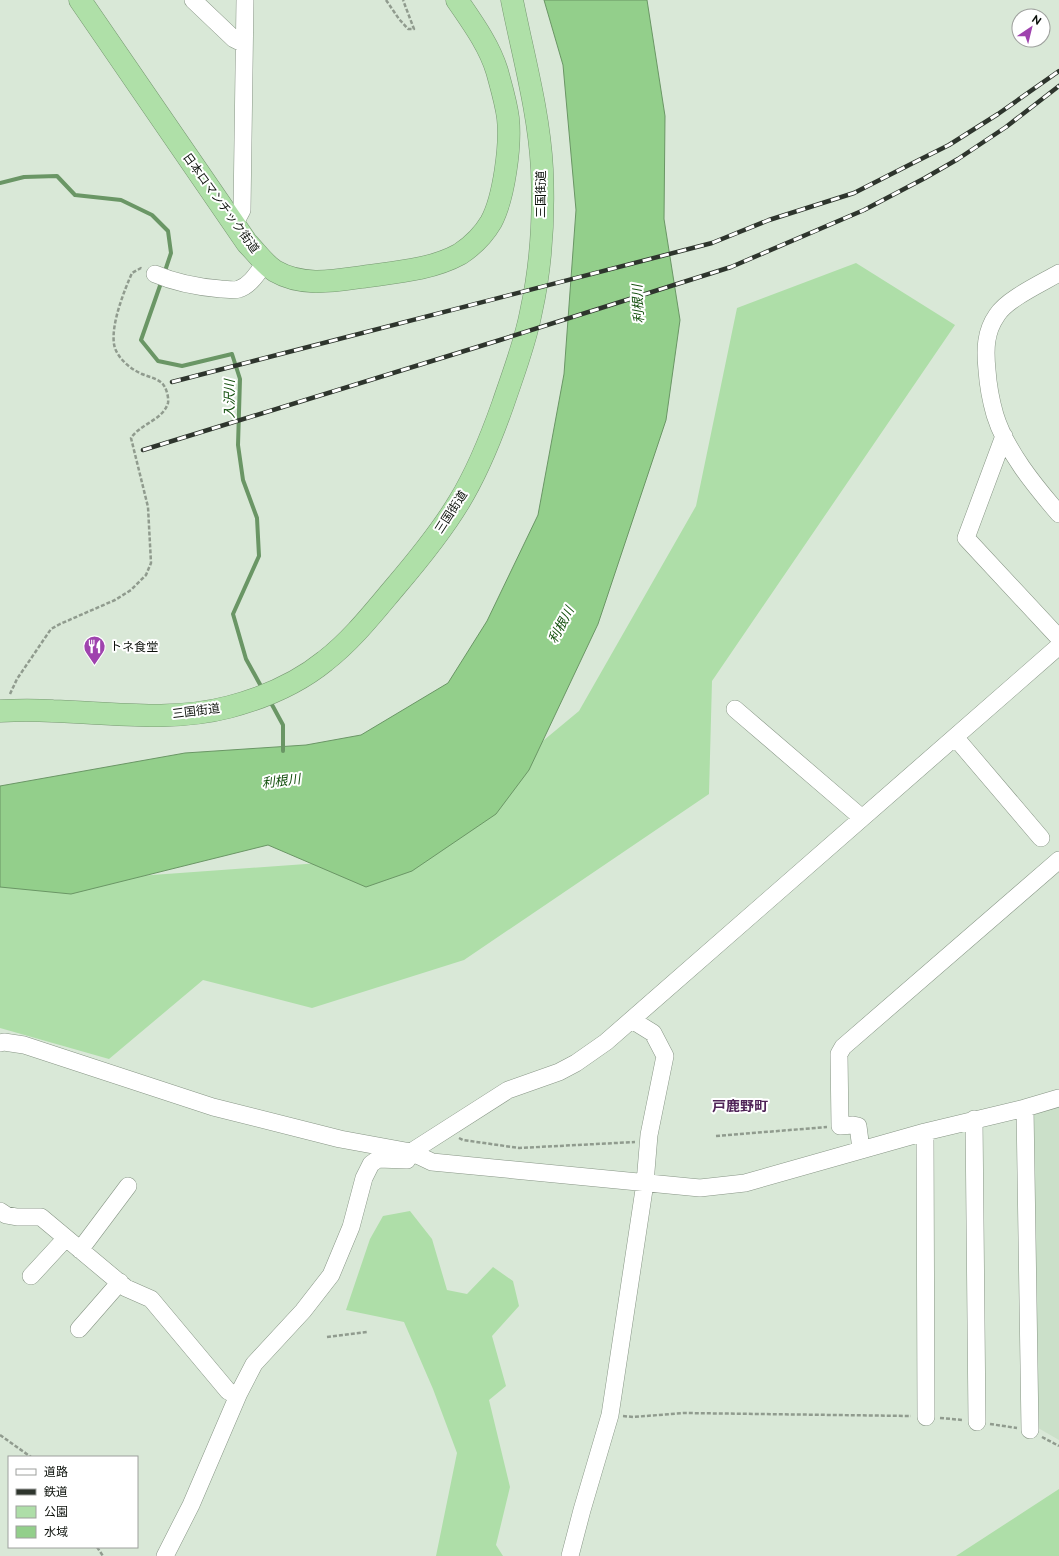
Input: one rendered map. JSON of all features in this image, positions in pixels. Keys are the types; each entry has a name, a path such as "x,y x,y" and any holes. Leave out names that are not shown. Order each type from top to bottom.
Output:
{"highway":[{"name":"日本ロマンチック街道","path":"80,0 234,224 265,263 275,270 292,278 311,282 331,281 421,268 446,260 460,253 482,235 491,221 503,183 509,136 508,117 497,70 490,53 482,37 457,0"},
{"name":"三国街道","path":"1,711 52,710 115,715 207,712 229,707 292,683 327,660 350,638 404,577 438,533 459,502 477,469 508,388 524,339 531,312 536,282 541,223 542,169 535,116 512,0"}],"street":[{"path":"193,0 234,39 244,44"},
{"path":"234,224 242,210 244,0"},
{"path":"155,274 198,287 230,290 240,289 251,282 265,263"},
{"path":"1059,273 1004,306 997,314 986,337 988,378 995,416 1008,445 1035,486 1059,514"},
{"path":"1004,436 966,538 1059,638"},
{"path":"165,1556 199,1485 237,1396 254,1364 303,1311 331,1275 351,1227 364,1178 371,1164 378,1159 407,1160 411,1152 508,1090 558,1072 576,1063 606,1042 1059,646"},
{"path":"735,709 862,818"},
{"path":"955,737 1041,838"},
{"path":"861,1149 858,1126 840,1126 839,1054 843,1047 1059,860"},
{"path":"570,1556 610,1415 645,1183 648,1142 664,1056 653,1033 632,1020"},
{"path":"0,1043 4,1042 24,1045 213,1107 340,1139 411,1152 432,1162 700,1188 745,1183 808,1166 861,1149 974,1119 1025,1108 1059,1098"},
{"path":"1025,1108 1030,1430"},
{"path":"974,1119 977,1422"},
{"path":"924,1132 926,1417"},
{"path":"80,1250 128,1186"},
{"path":"0,1211 6,1215 17,1217 41,1217 126,1288 151,1299 228,1391 237,1396"},
{"path":"31,1276 66,1238"},
{"path":"80,1329 120,1282"}],"path":[{"path":"386,0 408,30 414,29 403,0"},
{"path":"1,711 18,679 51,629 126,594 146,575 151,563 148,507 131,438 135,432 164,409 168,401 167,393 163,383 141,374 126,363 118,354 114,345 113,331 125,289 132,273 141,268 155,274"},
{"path":"716,1136 840,1126"},
{"path":"444,1131 463,1140 519,1148 648,1142"},
{"path":"327,1337 367,1332"},
{"path":"610,1415 633,1417 684,1413 926,1417 977,1422"},
{"path":"0,1435 30,1456"}],"shaded area":[{"path":"1059,1106 1059,1440 1033,1425 1030,1116"}],"green space":[{"path":"856,263 955,325 712,681 709,794 464,960 312,1008 203,980 109,1059 0,1028 0,886 403,857 579,711 696,506 737,308"},
{"path":"410,1211 432,1239 447,1290 467,1294 493,1267 513,1281 519,1306 492,1336 506,1386 489,1400 510,1487 496,1545 503,1556 436,1556 457,1453 433,1389 404,1322 346,1310 370,1239 383,1216"},
{"path":"1059,1489 1059,1556 956,1556"}],"water":[{"name":"利根川","path":"544,0 647,0 665,116 664,219 680,320 666,420 598,624 529,770 496,814 412,871 366,887 268,845 71,894 0,887 0,786 185,753 306,745 361,735 448,683 487,621 538,515 564,374 576,210 563,65"}],"waterway":[{"name":"入沢川","path":"0,183 24,177 57,176 75,195 121,200 152,215 168,231 171,253 164,274"},
{"name":"入沢川","path":"162,280 141,340 158,361 182,366 232,354 240,379 238,445 243,480 257,518 259,556 233,614 246,659 262,688"},
{"name":"入沢川","path":"270,701 283,725 283,751"}],"railway":[{"path":"172,382 712,243 769,220 854,193 949,145 998,114 1059,71"},
{"path":"143,450 731,267 864,210 925,178 958,159 1006,127 1059,86"}],"place":[{"name":"トネ食堂","path":"95,666"}],"district":[{"name":"戸鹿野町","path":"740,1106"}]}
